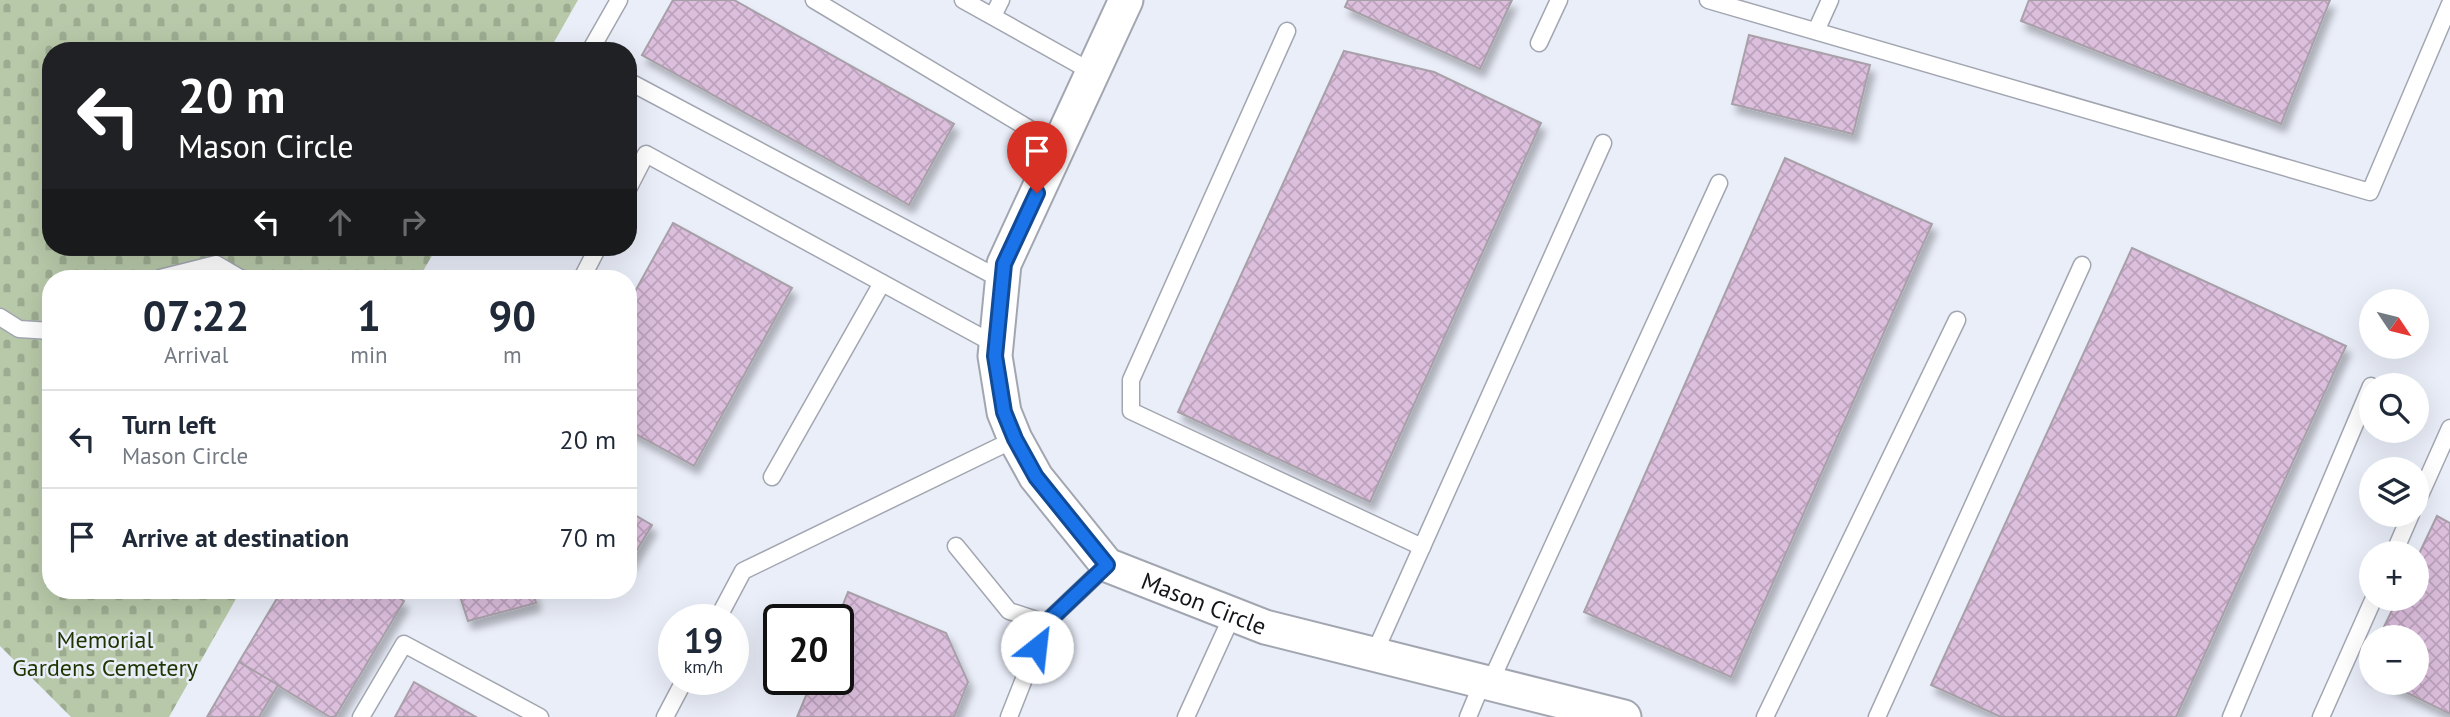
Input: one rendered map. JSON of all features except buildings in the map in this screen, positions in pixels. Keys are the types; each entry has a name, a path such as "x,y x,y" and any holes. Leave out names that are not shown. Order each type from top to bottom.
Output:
{"street":[{"name":"Mason Circle","path":"1126,0 1004,264 995,356 1004,412 1036,477 1107,565 1265,627 1624,717"}],"lane":[{"path":"595,42 620,0"},
{"path":"814,0 1058,146"},
{"path":"963,0 1092,72"},
{"path":"993,16 1001,0"},
{"path":"1539,43 1559,0"},
{"path":"1708,0 2370,192 2450,4"},
{"path":"1816,32 1830,0"},
{"path":"1287,31 1131,380 1131,411 1422,547"},
{"path":"637,87 1002,279"},
{"path":"1374,654 1603,143"},
{"path":"637,172 646,154 996,345"},
{"path":"1468,717 1487,682 1719,183"},
{"path":"192,270 216,264 226,270"},
{"path":"1877,717 2082,265"},
{"path":"772,477 882,283"},
{"path":"0,317 19,329 42,330"},
{"path":"1765,717 1957,320"},
{"path":"2231,717 2359,416"},
{"path":"2429,475 2450,428"},
{"path":"725,604 743,571 1015,439"},
{"path":"956,546 1009,611 1046,623"},
{"path":"1009,717 1046,623 1107,565"},
{"path":"2321,717 2368,611"},
{"path":"1186,717 1233,614"},
{"path":"361,717 404,644 540,717"},
{"path":"665,717 677,695"}],"green space":[{"name":"Memorial Gardens Cemetery","path":"0,0 578,0 554,42 42,42 42,256 432,256 424,270 42,270 42,599 236,599 169,717 71,717 0,646"}],"route":[{"path":"1037,193 1004,264 995,356 1004,412 1036,477 1107,565 1046,623 1037,647"}]}
